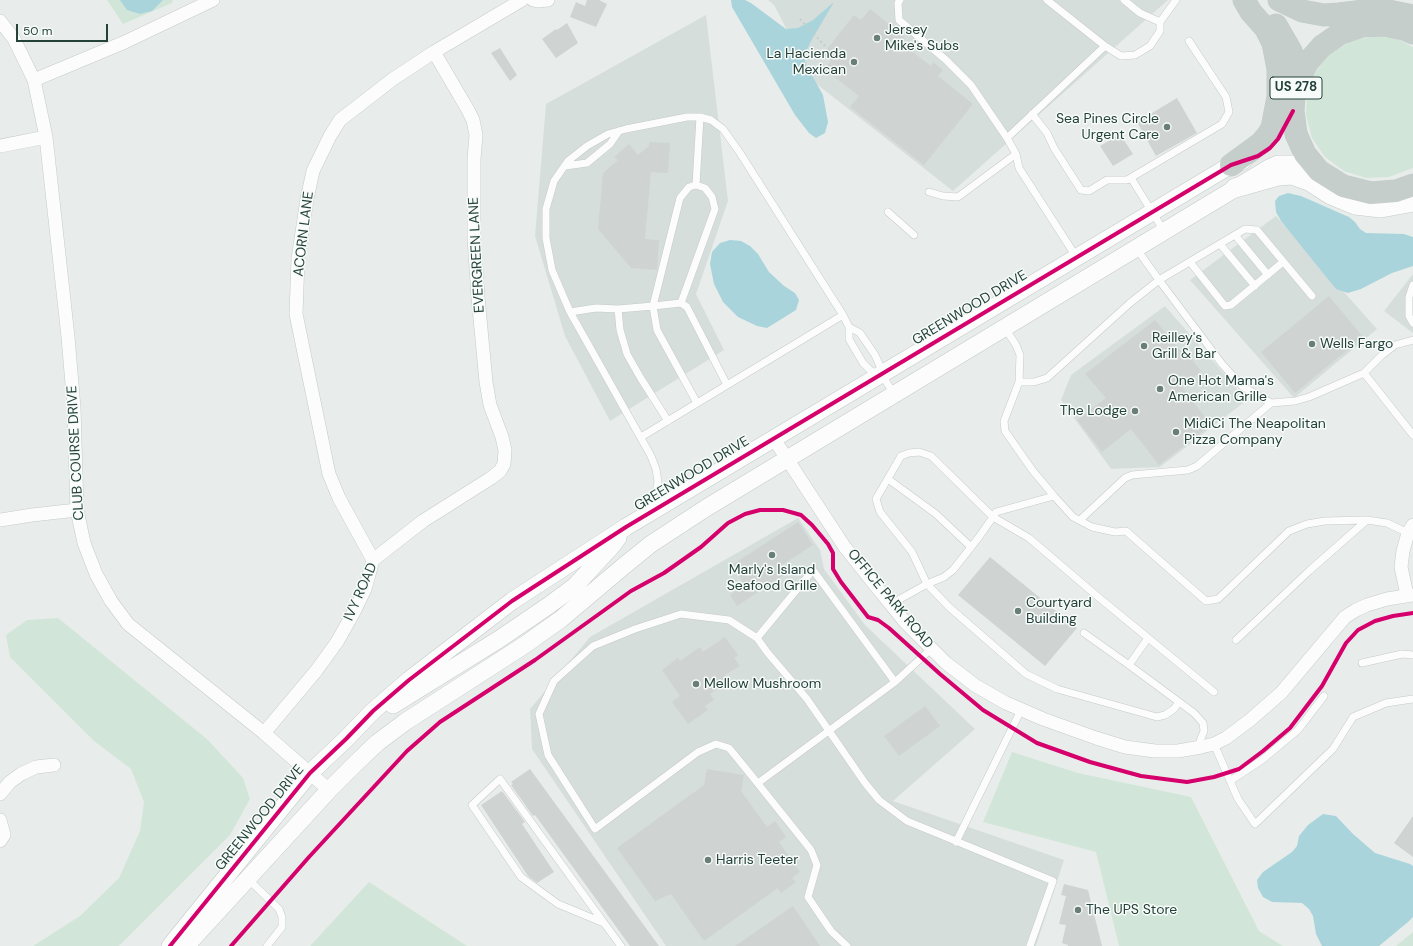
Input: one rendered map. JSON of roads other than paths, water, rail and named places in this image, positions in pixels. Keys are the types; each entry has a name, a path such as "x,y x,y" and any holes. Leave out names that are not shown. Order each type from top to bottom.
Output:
{"highway":[{"path":"1231,165 1261,143 1267,136 1272,128 1278,97 1278,69 1273,43 1266,29 1251,12 1244,0"},
{"name":"US 278","path":"1249,0 1259,12 1277,27 1291,51 1295,63 1297,82"},
{"name":"US 278","path":"1268,0 1282,12 1298,20 1318,26 1384,25 1404,29 1413,33"},
{"path":"1279,0 1302,11 1324,15 1379,9 1413,16"},
{"name":"US 278","path":"1362,26 1341,33 1322,46 1307,63 1297,82 1294,97 1293,111 1296,134 1305,154 1319,171 1343,186 1371,193 1412,190"}],"main road":[{"path":"1235,188 1278,176 1292,175 1309,182 1336,198 1355,205 1381,208 1412,190"}],"street":[{"path":"34,80 125,42 213,0"},
{"name":"ACORN LANE","path":"373,560 339,498 329,474 296,314 298,259 307,199 313,171 335,126 340,120 393,79 434,52 522,0"},
{"path":"533,0 548,0"},
{"name":"CLUB COURSE DRIVE","path":"0,21 14,39 34,80 46,137 68,329 74,408 77,510 84,543 96,574 111,601 128,624 264,733 329,790"},
{"name":"EVERGREEN LANE","path":"434,52 468,110 473,120 476,135 474,159 474,239 478,297 486,382 490,405 502,437 505,450 504,464"},
{"name":"GREENWOOD DRIVE","path":"170,946 310,773 373,711 409,680 512,601 626,527 1152,212 1231,165 1258,156 1270,148 1278,139 1293,111"},
{"path":"0,146 46,137"},
{"name":"GREENWOOD DRIVE","path":"186,946 329,790 377,743 405,722 538,636 561,619 625,565 688,520 1269,168 1278,164 1313,164"},
{"name":"OFFICE PARK ROAD","path":"774,439 844,546 905,622 946,664 976,686 1021,710 1096,738 1125,747 1178,751 1201,748 1226,738 1250,720 1281,693 1345,617 1367,605 1387,599 1410,595"},
{"name":"IVY ROAD","path":"264,733 316,671 337,642 365,589 373,560 423,520 491,478 500,471 504,464"},
{"path":"0,520 32,514 77,510"},
{"name":"GREENWOOD DRIVE","path":"346,739 390,707 491,644 575,586 611,548 626,527"},
{"path":"1410,595 1401,567 1403,551 1411,529"},
{"path":"0,794 10,782 21,774 36,767 54,765"},
{"path":"0,820 4,835 0,841"}],"lane":[{"path":"900,0 898,3 899,20 946,60 971,85 1007,138 1016,154 1019,168 1077,258"},
{"path":"1047,0 1105,46 1121,56 1135,55 1150,46 1160,31 1160,22 1176,0"},
{"path":"1124,0 1140,13 1160,22"},
{"path":"1032,114 1047,133 1054,148 1081,190 1089,191 1106,180 1127,180 1222,124 1229,112 1226,96 1188,41"},
{"path":"1007,138 1105,46"},
{"path":"645,516 656,492 658,482 656,469 641,437 570,312 552,270 546,238 546,209 554,181 568,161 587,146 608,134 687,117 700,117 711,120 723,129 740,153 843,315 849,327 850,339 863,363 871,371 882,374"},
{"path":"696,185 700,117"},
{"path":"565,166 587,163 610,144 619,131"},
{"path":"929,192 943,196 958,197 1016,154"},
{"path":"1131,178 1164,231"},
{"path":"682,303 715,209 712,197 705,188 696,185 689,187 680,198 653,306 657,330 697,403"},
{"path":"888,212 914,235"},
{"path":"1019,382 1034,382 1047,378 1130,303 1159,280 1245,229 1257,230 1312,296"},
{"path":"1235,235 1268,275"},
{"path":"1220,244 1255,286"},
{"path":"1136,248 1222,364 1242,386 1271,402 1295,401 1309,397 1364,373 1382,355 1395,345 1413,340"},
{"path":"1190,262 1224,306 1231,305 1283,262"},
{"path":"1413,285 1409,297 1409,316 1413,323"},
{"path":"570,312 596,308 618,309 682,303 687,307 727,386"},
{"path":"618,309 620,330 627,354 668,421"},
{"path":"641,437 843,315"},
{"path":"849,327 860,333 875,355 882,374 895,395"},
{"path":"1005,328 1016,345 1020,355 1019,382 1004,421 1005,431 1033,470 1073,517 1092,527 1115,532 1126,531 1206,601 1218,599 1289,532 1307,524 1325,521 1367,520 1411,529"},
{"path":"1364,373 1413,435"},
{"path":"1080,520 1124,478 1132,475 1188,470 1197,466 1271,402"},
{"path":"1179,702 1174,710 1157,717 1057,690 1026,674 949,607 927,584 912,552 880,512 876,499 901,456 919,452 931,456 993,517 1029,538 1096,596 1214,692"},
{"path":"888,479 936,514 971,547"},
{"path":"892,606 900,599 927,584 944,577 953,570 996,512 1054,496"},
{"path":"1236,640 1308,571 1367,520"},
{"path":"758,638 813,570 895,682"},
{"path":"847,946 831,931 808,897 817,865 811,850 729,748 716,744 698,752 595,829 548,755 539,714 554,681 593,646 635,629 681,614 729,620 758,638 767,652 807,699 865,784 879,800 907,821 1053,881 1030,946"},
{"path":"1084,633 1194,713 1203,723 1204,731 1200,741 1201,748"},
{"path":"1129,665 1148,638"},
{"path":"758,783 895,682 932,649"},
{"path":"1362,663 1402,654 1413,654"},
{"path":"1230,781 1262,760 1298,730 1324,696"},
{"path":"1214,744 1238,799 1255,824 1333,749 1353,717 1386,703 1413,699"},
{"path":"956,842 1021,710"},
{"path":"604,923 558,904 521,877 472,805 500,779 621,946"},
{"path":"248,879 279,909 282,917 282,927 267,946"}],"water":[{"path":"120,0 163,0 152,11 140,14 127,10"},
{"path":"731,0 745,0 751,3 786,29 798,28 813,20 834,2 805,54 805,63 823,95 828,122 825,133 816,138 809,133 795,115 732,7"},
{"path":"1288,193 1301,196 1349,217 1366,233 1404,234 1413,237 1413,266 1392,273 1361,289 1348,293 1336,289 1281,221 1276,212 1275,201 1279,196"},
{"path":"730,240 741,241 750,246 758,254 769,272 784,286 795,293 799,300 796,310 767,328 757,326 738,317 723,302 714,284 710,264 712,252 720,243"},
{"path":"1323,814 1336,816 1353,834 1375,853 1413,866 1413,917 1379,946 1322,946 1316,934 1313,916 1309,909 1302,903 1272,902 1263,897 1258,888 1257,880 1263,872 1292,852 1297,846 1299,836 1308,825"}],"place":[{"name":"Jersey Mike's Subs","path":"877,38"},
{"name":"La Hacienda Mexican","path":"854,62"},
{"name":"Sea Pines Circle Urgent Care","path":"1167,127"},
{"name":"Wells Fargo","path":"1312,344"},
{"name":"Reilley's Grill & Bar","path":"1144,346"},
{"name":"One Hot Mama's American Grille","path":"1160,389"},
{"name":"The Lodge","path":"1135,411"},
{"name":"MidiCi The Neapolitan Pizza Company","path":"1176,432"},
{"name":"Marly's Island Seafood Grille","path":"772,555"},
{"name":"Courtyard Building","path":"1018,611"},
{"name":"Mellow Mushroom","path":"696,684"},
{"name":"Harris Teeter","path":"708,860"},
{"name":"The UPS Store","path":"1078,910"}]}
